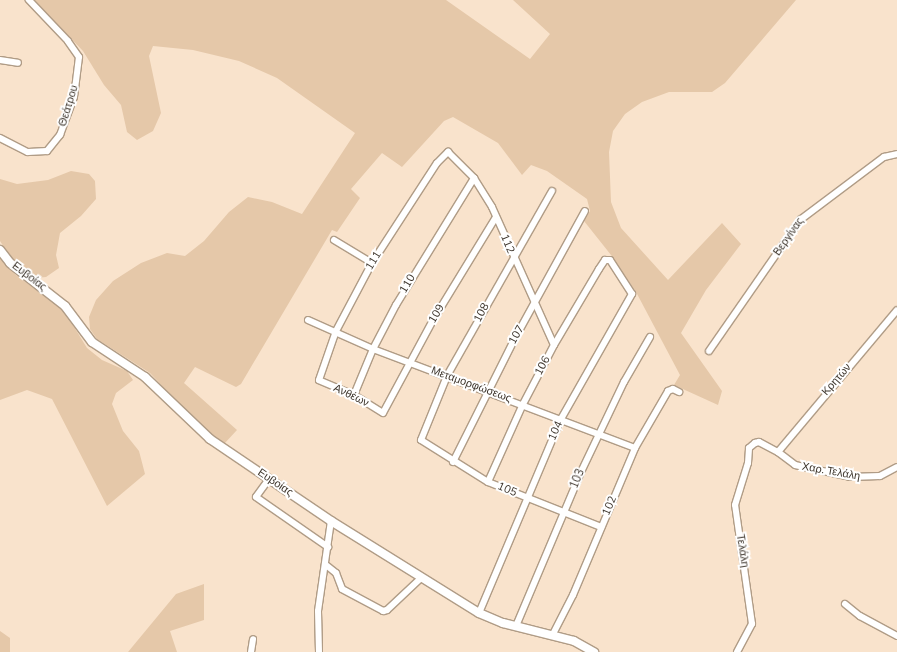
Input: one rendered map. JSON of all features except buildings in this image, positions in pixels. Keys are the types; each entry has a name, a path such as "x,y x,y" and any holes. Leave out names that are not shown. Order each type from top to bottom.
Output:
{"street":[{"name":"Θεάτρου","path":"0,138 28,152 47,151 60,135 74,96 79,57 68,41 29,0"},
{"path":"0,60 18,64"},
{"name":"112","path":"448,152 474,178 492,207 513,259 554,345"},
{"name":"111","path":"319,380 336,331 372,263 437,163 448,152"},
{"name":"Βεργίνας","path":"709,351 800,220 884,157 897,154"},
{"name":"110","path":"354,395 373,349 430,246 474,178"},
{"name":"108","path":"421,440 447,376 552,191"},
{"name":"107","path":"453,462 488,391 585,211"},
{"name":"109","path":"383,413 443,303 496,217"},
{"path":"334,240 372,263"},
{"name":"Ευβοίας","path":"0,250 10,263 65,306 92,342 145,377 203,434 331,521 479,613 516,626 553,634 574,641 594,652"},
{"name":"106","path":"488,482 523,404 554,345 599,269 605,260 610,260"},
{"name":"104","path":"479,613 526,498 561,419 632,294 610,260"},
{"name":"Κρητών","path":"778,452 897,310"},
{"name":"Μεταμορφώσεως","path":"308,320 410,364 523,404 635,448"},
{"name":"103","path":"516,626 581,472 624,382 650,337"},
{"name":"Ανθέων","path":"319,380 354,395 383,413"},
{"name":"102","path":"553,634 573,595 635,448 668,391 673,389 679,392"},
{"name":"105","path":"421,440 453,462 488,482 601,527"},
{"name":"Χαρ. Τελάλη","path":"749,448 758,442 778,452 795,465 850,477 880,476 897,467"},
{"name":"Τελάλη","path":"737,652 751,628 752,619 735,505 748,463 749,448"},
{"path":"269,479 256,497 328,546"},
{"path":"320,652 318,611 326,566 331,521"},
{"path":"326,566 336,573 342,589 383,611 387,610 422,577"},
{"path":"845,604 860,616 897,636"},
{"path":"251,652 253,639"}],"shaded area":[{"path":"34,0 446,0 530,59 550,34 513,0 796,0 725,83 712,92 669,92 642,102 625,114 613,131 609,152 611,202 621,228 668,280 722,223 741,244 706,290 681,333 722,391 718,405 674,385 680,375 636,292 611,255 584,221 590,211 587,199 547,171 531,165 522,175 498,143 453,117 444,121 402,167 382,153 351,189 360,198 337,232 332,230 241,384 236,387 195,367 184,383 237,430 224,444 198,424 150,373 97,339 90,329 89,317 96,300 113,281 141,263 167,253 185,256 204,241 229,212 248,197 272,202 302,214 355,133 277,78 239,61 193,50 153,46 149,56 161,113 153,131 137,140 127,132 121,105 104,85 83,51"},
{"path":"71,171 89,174 95,181 96,199 81,216 60,233 56,255 59,268 46,277 36,278 13,261 0,241 0,179 17,184 48,180"},
{"path":"0,258 16,275 57,305 68,317 87,348 102,360 127,371 133,380 116,393 112,404 123,431 139,451 145,474 107,506 52,399 27,390 0,400"},
{"path":"204,584 204,620 170,631 177,652 128,652 176,594"},
{"path":"0,631 10,638 10,652 0,652"}]}
